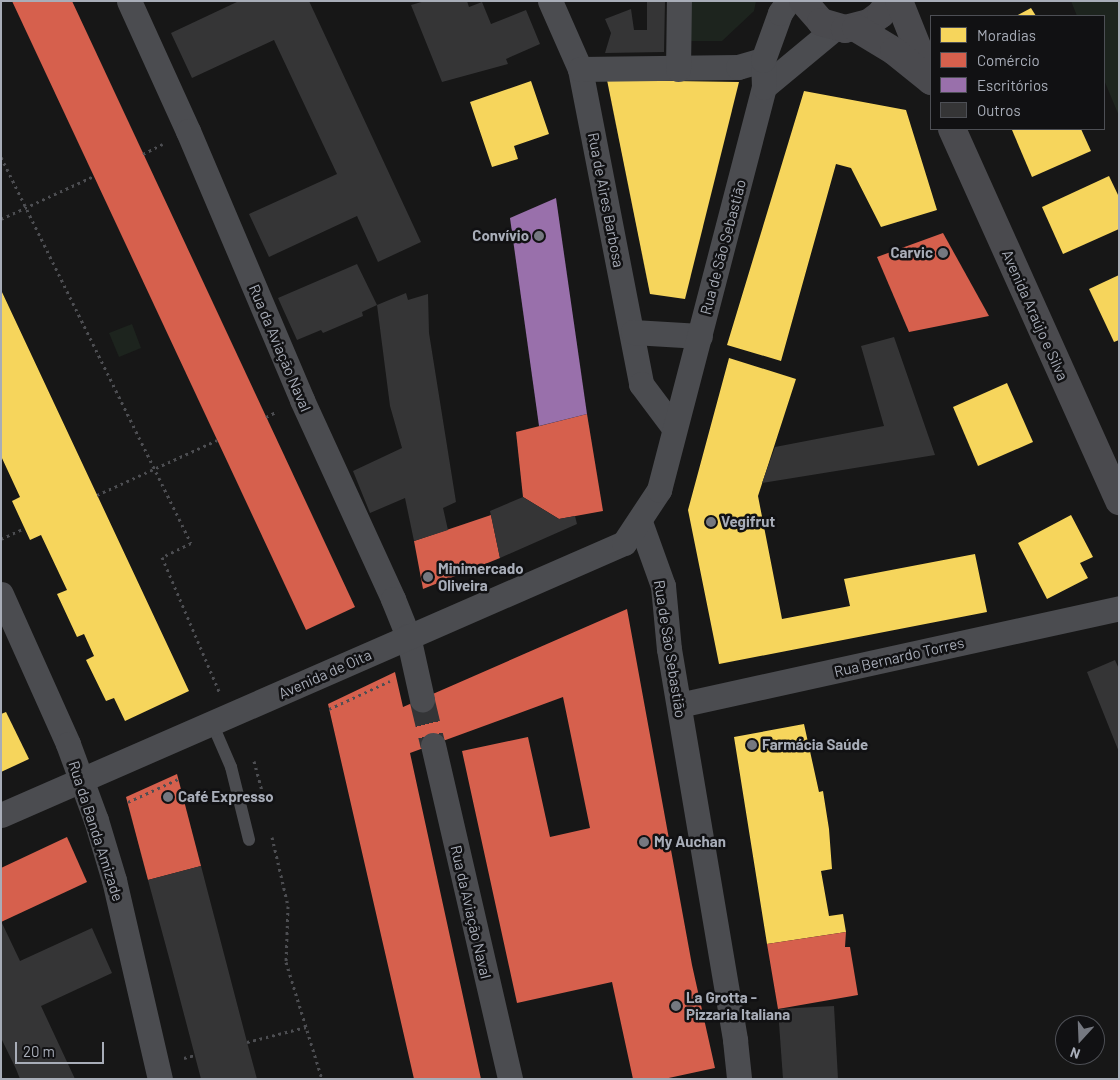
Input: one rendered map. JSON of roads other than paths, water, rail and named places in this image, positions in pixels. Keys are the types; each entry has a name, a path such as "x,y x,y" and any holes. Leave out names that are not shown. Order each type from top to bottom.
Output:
{"street":[{"name":"Rua da Aviação Naval","path":"128,1 408,636 422,699"},
{"name":"Rua de Aires Barbosa","path":"550,1 580,69 633,332 641,384 674,428"},
{"path":"678,69 679,1"},
{"name":"Rua de São Sebastião","path":"739,1079 735,1040 678,705 663,586 640,522 659,490 764,87 763,60 780,13 788,1"},
{"path":"803,1 821,22 846,28 894,51 930,80"},
{"path":"764,87 846,28 881,14 889,1"},
{"path":"899,1 930,78"},
{"path":"580,69 738,67 763,60"},
{"name":"Avenida Araújo e Silva","path":"952,130 1119,501"},
{"path":"633,332 700,336"},
{"name":"Avenida de Oita","path":"1,814 624,543 640,522"},
{"name":"Rua da Banda Amizade","path":"1,594 81,779 114,880 160,1079"},
{"name":"Rua Bernardo Torres","path":"678,705 1119,608"},
{"name":"Rua da Aviação Naval","path":"433,745 510,1079"}],"lane":[{"path":"221,719 230,767 249,840"}],"tunnel":[{"path":"422,699 433,745"}],"place":[{"name":"Convívio","path":"539,236"},
{"name":"Carvic","path":"943,253"},
{"name":"Vegifrut","path":"711,522"},
{"name":"Minimercado Oliveira","path":"428,577"},
{"name":"Farmácia Saúde","path":"752,745"},
{"name":"Café Expresso","path":"168,797"},
{"name":"My Auchan","path":"644,842"},
{"name":"La Grotta - Pizzaria Italiana","path":"676,1006"}]}
